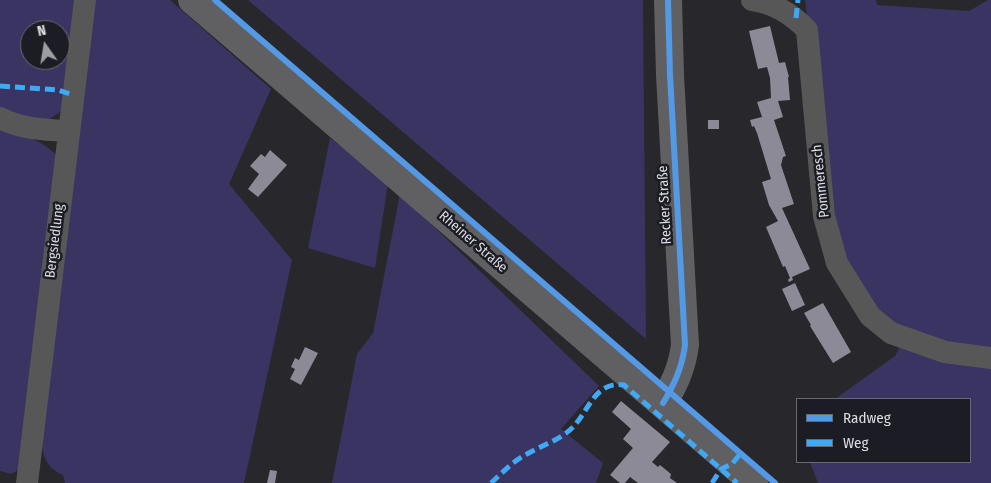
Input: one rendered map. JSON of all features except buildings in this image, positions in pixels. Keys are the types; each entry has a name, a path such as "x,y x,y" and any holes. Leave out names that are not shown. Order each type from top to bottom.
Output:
{"main road":[{"name":"Rheiner Straße","path":"192,0 754,483"},
{"name":"Recker Straße","path":"663,404 682,364 685,345 670,75 668,0"}],"street":[{"name":"Bergsiedlung","path":"27,483 85,0"},
{"name":"Pommeresch","path":"752,0 766,2 795,17 807,30 824,216 837,263 870,316 891,333 945,352 991,358"},
{"path":"0,118 11,124 54,131 68,131"}],"shaded area":[{"path":"0,0 78,0 70,55 70,20 20,20 20,70 68,70 60,112 48,120 0,112"},
{"path":"93,0 170,0 271,89 229,184 292,260 244,483 65,483 63,475 48,464 43,453 41,434"},
{"path":"248,0 643,0 646,339"},
{"path":"805,0 876,0 877,5 969,11 991,0 991,354 906,335 876,310 849,265 834,215"},
{"path":"0,125 38,142 52,150 57,156 20,469 11,474 0,471"},
{"path":"330,138 388,183 375,268 308,248"},
{"path":"400,194 599,386 561,429 603,463 596,483 332,483 357,354 373,333"},
{"path":"903,341 991,363 991,483 818,483 810,463 971,463 971,398 836,398 895,356"}],"marked path":[{"path":"796,18 798,0"},
{"path":"0,86 58,90 73,95"},
{"path":"491,483 517,460 566,433 577,423 599,393 605,388 614,385 624,385 737,483"},
{"path":"712,483 721,469 732,464 741,453"}],"cycle path":[{"path":"215,0 775,483"},
{"path":"663,403 677,376 685,345 670,75 668,0"}]}
